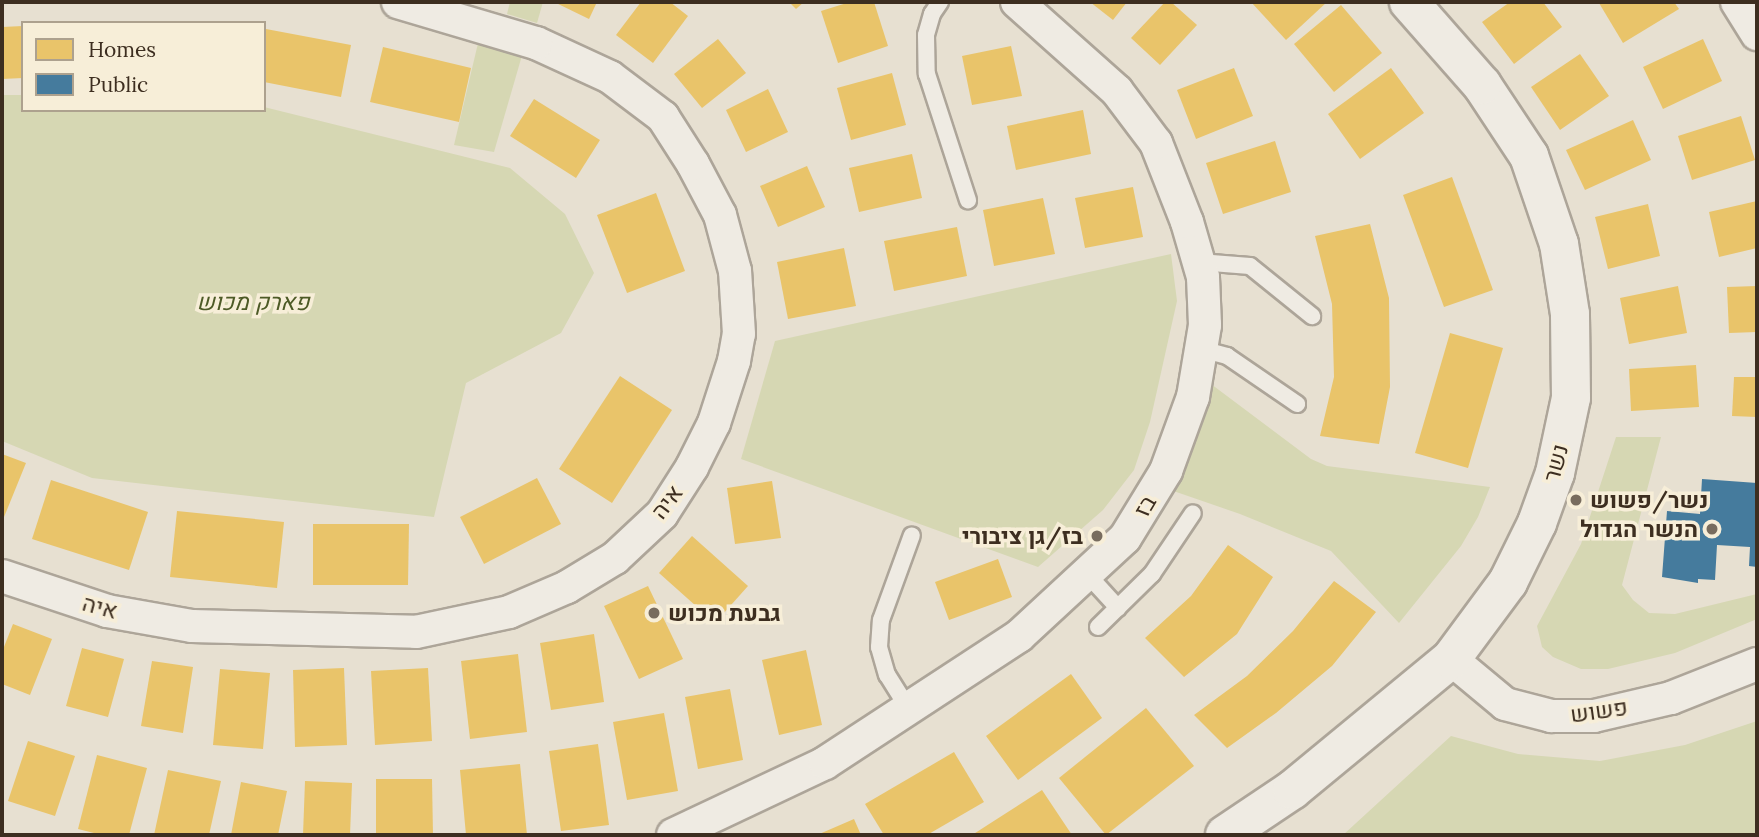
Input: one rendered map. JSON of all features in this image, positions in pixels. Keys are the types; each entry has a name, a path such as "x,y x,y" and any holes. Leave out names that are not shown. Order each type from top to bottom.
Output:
{"street":[{"name":"איה","path":"2,576 107,611 192,626 416,632 509,612 567,587 615,558 662,514 692,467 714,423 734,361 739,334 735,271 720,215 693,163 663,117 610,76 536,43 398,2"},
{"name":"בז","path":"673,835 825,763 1019,636 1125,538 1166,471 1193,397 1205,325 1203,277 1187,222 1156,143 1118,91 1017,2"},
{"name":"נשר","path":"1226,835 1292,789 1451,659 1508,582 1537,523 1555,472 1571,398 1570,314 1559,244 1529,156 1482,85 1409,2"},
{"path":"1737,2 1757,34"},
{"name":"פשוש","path":"1451,659 1505,704 1551,716 1594,716 1671,698 1757,664"}],"lane":[{"path":"940,2 932,14 926,35 927,74 968,200"},
{"path":"1199,262 1250,266 1312,316"},
{"path":"1201,349 1227,356 1297,404"},
{"path":"1098,627 1152,574 1193,513"},
{"path":"908,708 887,675 879,647 881,620 912,534"},
{"path":"1087,574 1118,608"}],"green space":[{"path":"510,2 543,2 537,23 507,14"},
{"path":"479,39 523,52 494,152 454,145"},
{"name":"פארק מכוש","path":"2,95 21,95 21,112 266,112 266,107 510,168 565,214 594,273 561,333 466,383 434,517 92,478 2,441"},
{"path":"1171,254 1177,301 1150,422 1134,470 1103,510 1038,567 741,459 775,341"},
{"path":"1211,384 1311,459 1327,466 1490,487 1478,517 1461,546 1399,623 1331,551 1240,514 1159,486"},
{"path":"1616,437 1661,437 1622,585 1633,600 1649,613 1675,614 1757,594 1757,619 1675,653 1608,669 1581,669 1553,657 1542,647 1537,626 1581,544"},
{"path":"1757,721 1757,835 1343,835 1451,736 1518,754 1600,761 1685,745"}],"building: Homes":[{"path":"554,2 597,2 589,19"},
{"path":"641,2 670,2 688,16 653,63 616,35"},
{"path":"789,2 804,2 796,9"},
{"path":"850,2 874,2 888,46 838,63 821,11"},
{"path":"1090,2 1127,2 1113,20"},
{"path":"1165,2 1171,2 1197,25 1160,65 1131,38"},
{"path":"1251,2 1327,2 1286,40"},
{"path":"1510,2 1543,2 1562,27 1514,64 1482,22"},
{"path":"1674,2 1679,9 1623,43 1599,3"},
{"path":"1341,5 1382,53 1334,92 1294,44"},
{"path":"21,26 21,78 2,79 2,27"},
{"path":"266,29 351,45 341,97 266,82"},
{"path":"718,39 746,73 702,108 674,74"},
{"path":"1703,39 1722,81 1663,109 1643,67"},
{"path":"1011,46 1022,96 972,105 962,56"},
{"path":"383,47 471,68 459,122 370,102"},
{"path":"1580,54 1609,96 1560,130 1531,87"},
{"path":"1234,68 1253,116 1196,139 1177,90"},
{"path":"1391,68 1424,113 1360,159 1328,114"},
{"path":"892,73 906,125 851,140 837,88"},
{"path":"768,89 788,132 746,152 726,110"},
{"path":"534,99 600,140 576,178 510,136"},
{"path":"1083,110 1091,154 1016,170 1007,126"},
{"path":"1741,116 1755,160 1692,180 1678,136"},
{"path":"1633,120 1651,160 1585,190 1566,150"},
{"path":"1275,141 1291,192 1223,214 1206,163"},
{"path":"912,154 922,198 859,212 849,168"},
{"path":"807,166 825,207 778,227 760,186"},
{"path":"1452,177 1493,290 1444,307 1403,195"},
{"path":"1133,187 1143,237 1085,248 1075,198"},
{"path":"656,193 685,271 627,293 597,215"},
{"path":"1043,198 1055,254 994,266 983,210"},
{"path":"1757,201 1757,248 1719,257 1709,212"},
{"path":"1648,204 1660,256 1608,269 1595,217"},
{"path":"1370,224 1389,298 1390,387 1379,444 1320,436 1334,377 1332,304 1315,236"},
{"path":"957,227 967,276 894,291 884,241"},
{"path":"844,248 856,306 788,319 777,262"},
{"path":"1678,286 1687,333 1629,344 1620,298"},
{"path":"1757,286 1757,332 1729,333 1727,287"},
{"path":"1450,333 1503,348 1468,468 1415,453"},
{"path":"1696,365 1699,407 1631,411 1629,369"},
{"path":"620,376 672,410 612,503 559,469"},
{"path":"1734,377 1757,377 1757,417 1732,416"},
{"path":"2,454 26,463 2,522"},
{"path":"537,478 561,524 484,564 460,517"},
{"path":"51,480 148,512 129,570 32,539"},
{"path":"772,481 781,538 735,544 727,488"},
{"path":"177,511 284,522 277,588 170,577"},
{"path":"313,524 409,524 408,585 313,585"},
{"path":"692,536 748,586 715,623 659,573"},
{"path":"1228,545 1273,577 1237,634 1184,677 1145,638 1191,596"},
{"path":"998,559 1012,597 949,620 935,582"},
{"path":"1334,581 1376,612 1332,666 1276,713 1227,748 1194,715 1247,676 1293,631"},
{"path":"648,586 683,659 639,679 604,606"},
{"path":"13,624 52,639 30,695 2,684 2,652"},
{"path":"594,634 604,702 551,710 540,643"},
{"path":"82,648 124,659 108,717 66,706"},
{"path":"806,650 822,725 779,735 762,660"},
{"path":"518,654 527,732 470,739 461,661"},
{"path":"152,661 193,667 183,733 141,726"},
{"path":"344,668 347,745 295,747 293,670"},
{"path":"428,668 432,741 375,745 371,671"},
{"path":"220,669 270,673 263,749 213,745"},
{"path":"1071,674 1102,718 1018,780 986,736"},
{"path":"730,689 743,760 698,769 685,697"},
{"path":"1146,708 1194,766 1106,835 1059,778"},
{"path":"664,713 678,791 627,800 613,722"},
{"path":"28,741 75,756 55,816 8,801"},
{"path":"598,744 609,825 561,831 549,751"},
{"path":"954,752 984,802 927,835 884,835 865,804"},
{"path":"97,755 147,768 129,835 102,835 78,829"},
{"path":"520,764 527,835 466,835 460,770"},
{"path":"168,770 221,781 209,835 154,835"},
{"path":"376,779 432,779 433,835 376,835"},
{"path":"305,781 352,783 350,835 303,835"},
{"path":"241,782 287,791 278,835 231,835"},
{"path":"1042,790 1072,835 972,835"},
{"path":"854,819 861,835 817,835"}],"building: Public":[{"name":"הנשר הגדול","path":"1702,479 1757,483 1757,567 1749,566 1750,547 1717,545 1715,580 1698,579 1698,583 1662,577 1667,511 1700,514"}],"place":[{"name":"נשר/פשוש","path":"1576,500"},
{"name":"הנשר הגדול","path":"1712,529"},
{"name":"בז/גן ציבורי","path":"1097,536"},
{"name":"גבעת מכוש","path":"654,613"}]}
